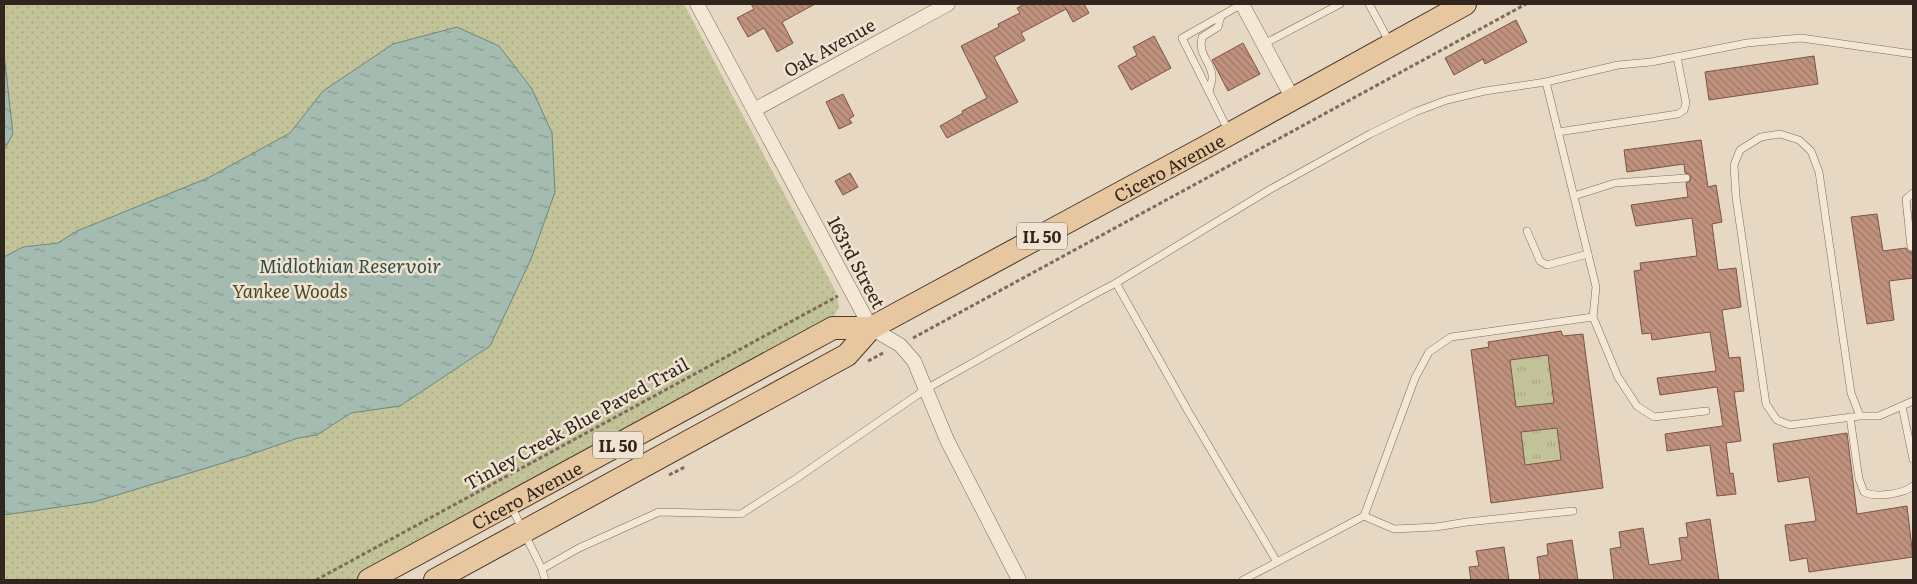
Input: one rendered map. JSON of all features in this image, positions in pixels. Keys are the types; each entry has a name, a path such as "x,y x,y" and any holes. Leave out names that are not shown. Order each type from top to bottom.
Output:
{"main road":[{"name":"Cicero Avenue","path":"435,580 847,355 871,328 1230,134 1465,4"},
{"name":"Cicero Avenue","path":"369,580 833,328 871,328"}],"street":[{"name":"163rd Street","path":"697,4 871,328 900,345 914,361 947,440 1019,580"},
{"name":"Oak Avenue","path":"754,110 948,4"},
{"path":"1242,4 1293,99"}],"lane":[{"path":"1230,134 1182,38 1242,4"},
{"path":"1264,44 1340,4"},
{"path":"1369,4 1391,44"},
{"path":"1209,91 1213,76 1200,44 1202,37 1218,27 1221,16"},
{"path":"542,569 579,548 659,512 741,514 797,478 926,389 1116,283 1269,190 1370,134 1415,112 1447,100 1485,91 1546,82 1618,64 1651,62 1747,43 1801,38 1913,54"},
{"path":"1558,132 1678,114 1684,110 1686,103 1677,57"},
{"path":"1546,82 1596,287 1593,317 1618,377 1637,406 1654,417 1706,411"},
{"path":"1860,416 1851,393 1819,172 1811,151 1800,140 1780,134 1761,137 1740,150 1734,165 1736,197 1766,404 1777,420 1790,425 1850,417 1878,416 1913,401"},
{"path":"1574,196 1614,183 1686,178"},
{"path":"1911,247 1906,199 1913,193"},
{"path":"1527,231 1540,262 1547,265 1588,254"},
{"path":"1116,283 1188,411 1277,562"},
{"path":"1243,580 1364,516 1414,378 1429,352 1451,337 1593,317"},
{"path":"1902,406 1913,459"},
{"path":"1850,417 1859,479 1864,492 1871,496 1906,492 1913,486"},
{"path":"510,504 542,569 545,580"},
{"path":"1364,516 1394,529 1436,527 1573,511"}],"path":[{"path":"900,345 1526,4"},
{"name":"Tinley Creek Blue Paved Trail","path":"316,580 850,290"}],"green space":[{"name":"Yankee Woods","path":"4,4 684,4 836,292 839,307 831,321 354,580 4,580"},
{"path":"1548,355 1554,403 1516,407 1510,360"},
{"path":"1557,428 1561,460 1525,465 1521,432"}],"water":[{"name":"Midlothian Reservoir","path":"457,27 499,46 532,89 552,133 555,192 531,259 490,346 400,406 351,413 317,435 298,438 246,456 94,502 4,515 4,257 23,247 58,243 77,231 208,178 290,133 323,91 393,44"},
{"path":"4,54 13,134 4,150"}],"building":[{"path":"751,4 815,4 782,22 793,43 777,52 764,28 748,37 737,18 754,9"},
{"path":"1025,4 1084,4 1089,13 1073,22 1066,9 1021,33 1025,40 994,57 1018,102 947,138 940,126 963,113 962,111 987,98 961,46 999,27 998,24 1020,13 1017,8"},
{"path":"1516,20 1527,42 1485,64 1483,59 1454,75 1445,58"},
{"path":"1154,36 1171,68 1131,90 1118,66 1137,55 1133,47"},
{"path":"1243,43 1260,74 1228,91 1212,60"},
{"path":"1814,56 1818,84 1709,100 1705,72"},
{"path":"843,94 854,116 849,119 852,123 839,129 826,102"},
{"path":"1701,140 1708,187 1716,185 1722,222 1712,224 1718,270 1736,268 1741,307 1722,310 1729,358 1740,357 1744,391 1734,392 1741,441 1726,443 1730,474 1733,473 1736,494 1717,496 1710,445 1667,451 1665,434 1723,426 1717,387 1660,395 1657,378 1716,371 1710,332 1652,340 1651,333 1642,334 1634,271 1641,270 1640,263 1697,256 1692,218 1636,226 1631,205 1688,197 1686,183 1690,181 1691,177 1685,173 1684,164 1627,172 1624,150"},
{"path":"850,173 858,187 843,195 835,181"},
{"path":"1877,214 1883,251 1906,248 1908,252 1913,252 1913,278 1889,281 1894,320 1867,324 1851,217"},
{"path":"1561,331 1563,336 1583,334 1603,488 1491,503 1471,350 1489,347 1488,342","holes":["1548,355 1554,403 1516,407 1510,360","1557,428 1561,460 1525,465 1521,432"]},
{"path":"1847,433 1857,514 1907,506 1913,557 1809,572 1807,558 1790,561 1785,525 1816,521 1809,477 1778,482 1773,444"},
{"path":"1710,519 1719,580 1614,580 1610,549 1621,547 1619,532 1643,528 1649,565 1682,560 1679,538 1688,537 1686,523"},
{"path":"1572,540 1578,580 1540,580 1537,557 1548,555 1547,544"},
{"path":"1504,547 1509,580 1471,580 1469,567 1479,566 1476,551"}]}
